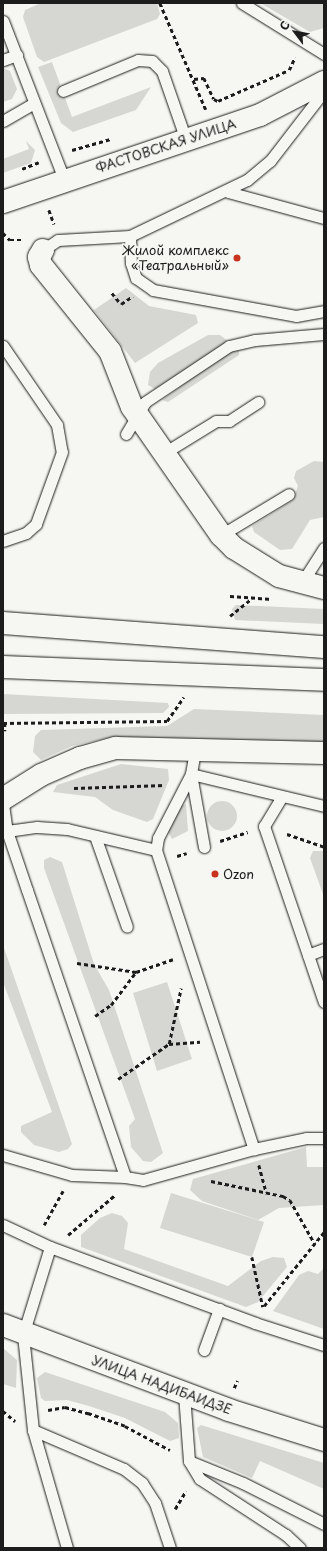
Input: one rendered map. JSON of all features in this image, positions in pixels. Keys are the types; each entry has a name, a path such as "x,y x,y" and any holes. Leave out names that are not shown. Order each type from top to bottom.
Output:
{"main road":[{"name":"ФАСТОВСКАЯ УЛИЦА","path":"3,202 64,179 186,140 286,104 324,82"},
{"path":"42,250 39,257 41,265 110,351 136,414 221,535 258,565 314,586"},
{"path":"3,623 324,647"},
{"path":"3,667 324,680"},
{"path":"3,799 41,775 80,758 116,748 324,753"},
{"name":"УЛИЦА НАДИБАИДЗЕ","path":"3,1325 23,1335 184,1394 324,1440"}],"lane":[{"path":"242,3 324,54"},
{"path":"3,21 64,179"},
{"path":"3,60 16,55"},
{"path":"63,91 138,60 152,61 162,71 186,140"},
{"path":"42,250 58,240 130,236 228,192 270,161 324,91"},
{"path":"3,121 34,104"},
{"path":"228,192 324,218"},
{"path":"130,236 131,263 136,278 153,290 296,316 324,311"},
{"path":"126,434 136,414 145,402 229,346 255,340 324,334"},
{"path":"3,346 57,425 62,452 36,524 26,533 3,541"},
{"path":"164,453 216,421 228,421 258,402"},
{"path":"221,535 289,494"},
{"path":"314,586 324,548"},
{"path":"195,751 191,774 158,838 156,850 158,863 254,1149"},
{"path":"191,774 281,798 324,806"},
{"path":"191,774 204,847"},
{"path":"281,798 264,826 324,1002"},
{"path":"3,804 8,831 125,1177"},
{"path":"8,831 37,827 67,828 156,850"},
{"path":"95,836 127,927"},
{"path":"308,955 324,949"},
{"path":"3,1155 72,1175 125,1177 143,1180 254,1149 306,1138 324,1138"},
{"path":"3,1225 36,1242 255,1323 324,1345"},
{"path":"50,1247 23,1335 33,1430 67,1548"},
{"path":"204,1350 218,1309"},
{"path":"184,1394 190,1461 203,1483 286,1534 300,1548"},
{"path":"33,1430 124,1469 142,1483 155,1503 170,1548"},
{"path":"190,1461 243,1483 324,1524"}],"path":[{"path":"160,3 215,130"},
{"path":"194,80 204,78 214,99 218,101 289,70 297,48 304,42"},
{"path":"112,293 124,304 134,294"},
{"path":"225,620 252,598"},
{"path":"5,731 4,723 167,721 185,695"},
{"path":"70,788 124,784 185,785"},
{"path":"158,863 204,847"},
{"path":"77,962 136,972 189,954"},
{"path":"169,1044 189,954"},
{"path":"95,1016 112,1005 136,972"},
{"path":"118,1079 169,1044 218,1042"},
{"path":"254,1149 266,1192"},
{"path":"36,1242 72,1175"},
{"path":"50,1247 111,1198 143,1180"},
{"path":"206,1180 266,1192 290,1200 315,1244"},
{"path":"255,1323 263,1307 324,1232"},
{"path":"252,1257 263,1307"},
{"path":"30,1412 65,1407 88,1413 131,1429 190,1461"},
{"path":"3,1411 9,1418"}],"shaded area":[{"path":"41,3 157,3 160,14 157,19 44,62 37,57 23,17 25,10"},
{"path":"260,3 324,3 324,28 310,32"},
{"path":"52,62 72,117 151,87 136,110 73,132 61,123 38,67"},
{"path":"3,68 10,71 17,89 12,99 3,102"},
{"path":"26,141 35,150 31,163 3,173 3,159 29,149"},
{"path":"126,288 149,306 196,315 198,323 135,363 94,310"},
{"path":"208,335 220,335 229,342 155,389 148,385 150,372 158,363"},
{"path":"239,348 239,355 168,402 162,400 231,349"},
{"path":"314,461 324,462 324,517 310,520 292,549 280,550 254,532 252,526 293,500 298,486 294,478 296,471"},
{"path":"236,605 324,609 324,624 235,620 232,609"},
{"path":"3,694 168,703 169,707 163,713 3,714"},
{"path":"194,709 324,715 324,743 112,737 72,746 41,760 33,752 35,736 41,730 167,726"},
{"path":"121,764 168,769 169,780 153,819 147,822 113,810 95,797 53,792 57,785"},
{"path":"222,801 233,805 237,816 233,827 222,831 211,827 207,816 211,805"},
{"path":"186,804 188,831 172,839 168,832 181,806"},
{"path":"313,851 324,851 324,897 310,858"},
{"path":"50,857 62,862 94,964 109,990 163,1153 151,1162 143,1161 131,1147 129,1126 135,1119 44,868 44,860"},
{"path":"3,945 72,1144 68,1149 59,1152 34,1145 21,1132 21,1126 52,1112 3,982"},
{"path":"167,982 192,1059 157,1071 133,993"},
{"path":"306,1147 307,1167 324,1167 324,1205 279,1208 258,1220 202,1201 190,1190 193,1179"},
{"path":"171,1193 264,1222 252,1257 160,1228"},
{"path":"112,1213 122,1216 128,1223 124,1249 228,1286 261,1261 273,1257 284,1258 287,1267 258,1302 246,1307 81,1247 81,1235 100,1218"},
{"path":"324,1268 324,1329 273,1311 299,1275 308,1271 318,1274"},
{"path":"3,1348 17,1360 16,1388 3,1384"},
{"path":"45,1372 165,1412 178,1423 179,1438 170,1441 125,1418 89,1406 67,1400 45,1401 41,1398 37,1378"},
{"path":"201,1425 324,1463 324,1489 260,1461 252,1478 203,1457 197,1428"}],"place":[{"name":"Жилой комплекс «Театральный»","path":"237,258"},
{"name":"Ozon","path":"215,874"}]}
